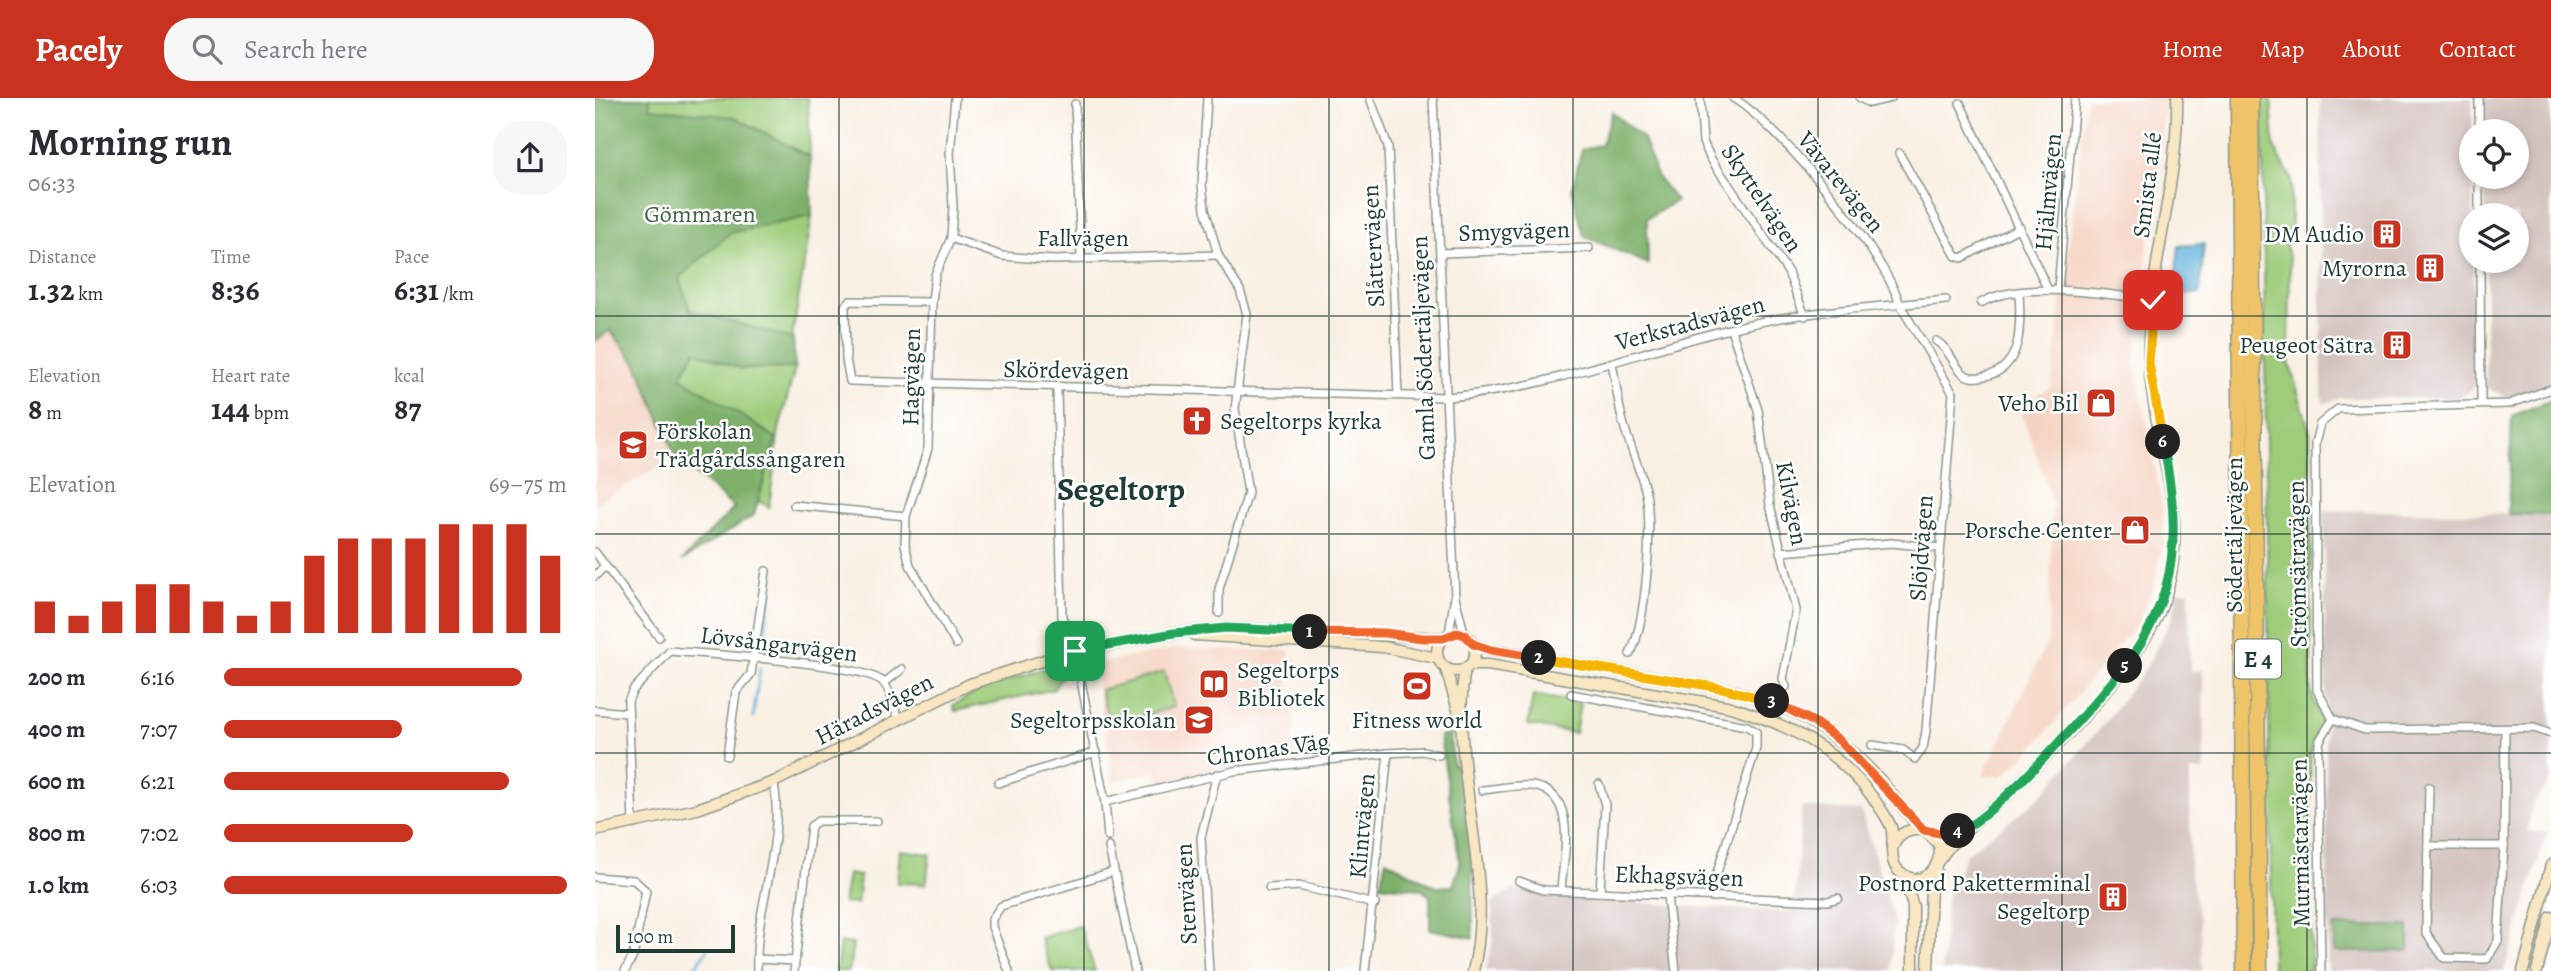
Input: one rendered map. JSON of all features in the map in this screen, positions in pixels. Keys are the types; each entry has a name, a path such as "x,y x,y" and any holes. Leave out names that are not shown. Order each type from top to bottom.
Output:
{"highway":[{"name":"Södertäljevägen","path":"2238,98 2244,971"},
{"name":"Södertäljevägen","path":"2251,98 2260,971"}],"street":[{"name":"Hagvägen","path":"955,98 950,153 953,207 951,238 935,275 932,302 928,449 906,516 905,545 910,565 956,644"},
{"path":"1207,98 1202,185 1205,209 1218,255 1240,290 1247,314 1247,337 1235,393 1248,494 1219,589 1220,613"},
{"name":"Slåttervägen","path":"1370,98 1388,146 1398,395"},
{"name":"Gamla Södertäljevägen","path":"1433,98 1455,597 1446,636"},
{"name":"Skyttelvägen","path":"1700,98 1703,142 1711,159 1788,272 1805,316"},
{"name":"Vävarevägen","path":"1733,98 1771,125 1796,154 1877,257 1896,290 1900,305"},
{"path":"1860,98 1869,103 1891,98"},
{"name":"Hjälmvägen","path":"2058,289 2075,98"},
{"name":"Smista allé","path":"1939,863 1951,842 2006,796 2114,680 2140,646 2166,592 2175,547 2175,516 2149,363 2153,300 2167,206 2177,98"},
{"path":"2479,98 2479,119"},
{"path":"1961,103 2049,290"},
{"path":"1075,104 1081,258"},
{"path":"1899,153 1955,256 1962,258 2020,227"},
{"name":"Fallvägen","path":"951,238 1002,256 1081,258 1218,255"},
{"name":"Smygvägen","path":"1440,253 1589,248"},
{"path":"2480,273 2481,403"},
{"path":"1981,303 1991,297 2058,289 2153,300"},
{"path":"1935,341 1945,346 1964,374 1976,378 1994,374 2008,362 2019,340 2019,294"},
{"name":"Skördevägen","path":"932,302 853,299 845,306 846,359 850,382 1447,397"},
{"name":"Verkstadsvägen","path":"1447,397 1495,393 1731,329 1805,316 1945,300"},
{"name":"Slöjdvägen","path":"1872,745 1903,750 1916,759 1923,748 1952,393 1900,305"},
{"name":"Kilvägen","path":"1731,329 1758,410 1770,505 1796,610 1783,679 1786,687"},
{"path":"1612,363 1622,420 1646,491 1642,608 1637,641 1630,654"},
{"path":"1057,389 1062,617 1067,630"},
{"name":"Strömsätravägen","path":"2333,719 2317,690 2315,443 2320,424 2331,412 2346,407 2509,404 2551,389"},
{"path":"795,505 906,516"},
{"path":"1781,552 1891,543 1940,548"},
{"path":"595,552 659,637"},
{"path":"595,576 604,567"},
{"path":"727,756 736,692 751,674 766,571"},
{"name":"Gamla Södertäljevägen","path":"1455,597 1469,640"},
{"name":"Häradsvägen","path":"595,831 697,809 774,782 970,684 1026,664 1075,651 1174,633 1226,628 1446,636"},
{"name":"Häradsvägen","path":"1174,633 1383,647 1437,658"},
{"path":"1473,971 1479,919 1460,716 1446,669 1437,658 1438,646 1446,636 1469,640 1491,650 1721,688 1781,705 1839,740 1939,844 1939,863 1931,885 1928,971"},
{"path":"1460,716 1468,667 1474,657 1469,640"},
{"name":"Lövsångarvägen","path":"627,713 633,690 670,651 753,658 870,674 884,682 899,718"},
{"path":"1075,651 1105,802 1108,837"},
{"path":"1446,669 1488,665 1727,706 1774,721 1799,732 1842,762 1886,817 1892,830 1896,867 1902,873 1917,878 1931,873 1939,863"},
{"path":"884,682 902,669"},
{"path":"1571,694 1747,726 1756,732 1756,748 1716,876 1713,897"},
{"path":"595,710 627,713 633,823"},
{"path":"2333,719 2365,730 2534,728 2551,734"},
{"name":"Murmästarvägen","path":"2321,971 2318,751 2320,740 2333,719"},
{"path":"2429,787 2426,933 2444,958 2487,959 2498,941 2504,846 2505,729"},
{"name":"Chronas Väg","path":"1105,802 1217,774 1388,753 1423,751 1439,755"},
{"path":"997,783 1096,752"},
{"name":"Klintvägen","path":"1365,971 1375,904 1388,753"},
{"name":"Stenvägen","path":"1209,971 1201,837 1217,774"},
{"path":"757,971 778,824 774,782"},
{"path":"1599,784 1605,804 1600,892"},
{"path":"1482,790 1533,786 1558,801 1566,818 1561,890"},
{"path":"794,971 811,826 818,821 877,821"},
{"path":"1892,849 1894,842 1906,831 1945,834 1967,828"},
{"path":"2428,846 2504,846"},
{"path":"1109,847 1112,872 1135,971"},
{"path":"2523,971 2551,865"},
{"path":"1009,971 992,927 992,919 1001,906 1112,872"},
{"path":"1902,873 1913,906 1913,971"},
{"path":"595,877 634,880 646,891 633,956 625,971"},
{"name":"Ekhagsvägen","path":"1519,881 1543,890 1828,901 1838,898"},
{"name":"Klintvägen","path":"1269,888 1299,886 1375,904"},
{"path":"1667,896 1677,971"},
{"path":"2538,969 2551,917"},
{"path":"2514,971 2530,944"},
{"path":"757,958 796,961"}],"shaded area":[{"path":"2087,98 2166,98 2134,361 2163,508 2163,542 2154,585 2138,622 2033,748 2003,776 1983,776 2048,640 2053,504 2019,405 2051,387"},
{"path":"2320,98 2472,98 2472,119 2459,119 2459,189 2473,189 2473,203 2459,203 2459,273 2473,273 2474,382 2471,390 2459,398 2341,398 2325,403 2322,398"},
{"path":"2483,98 2551,98 2551,383 2507,398 2486,387 2486,273 2529,273 2529,203 2485,203 2485,189 2529,189 2529,119 2484,119"},
{"path":"609,329 636,362 676,457 595,504 595,341"},
{"path":"2324,510 2551,515 2551,779 2532,806 2527,831 2547,833 2504,971 2328,971"},
{"path":"2179,591 2189,591 2190,670 2203,671 2204,771 2190,771 2190,870 2200,923 2202,971 1942,971 1946,901 1966,854 2038,799 2104,724 2146,668 2172,618"},
{"name":"Segeltorpsskolan","path":"1180,648 1289,651 1288,700 1293,711 1296,734 1292,734 1295,759 1234,767 1161,786 1156,771 1114,782 1094,664"},
{"path":"1802,807 1861,811 1894,920 1891,971 1486,971 1493,939 1492,902 1513,889 1679,906 1794,912"}],"green space":[{"name":"Gömmaren","path":"595,98 808,98 810,157 807,155 806,217 812,216 787,368 795,368 779,429 769,507 676,457 636,362 609,330 595,341"},
{"name":"Gömmaren","path":"595,98 650,98 650,108 735,117 810,157 812,216 730,233 679,278 690,310 793,339 795,368 741,369 695,351 681,377 776,438 754,515 682,561 734,508 676,457 636,362 610,330 595,341"},
{"path":"2262,98 2271,98 2274,147 2291,178 2291,242 2285,242 2290,261 2289,362 2310,433 2311,693 2321,721 2310,754 2311,971 2272,971"},
{"path":"1612,112 1643,139 1658,178 1676,201 1647,219 1648,264 1584,236 1572,189 1582,149 1601,145"},
{"path":"2551,400 2551,515 2508,514 2512,416"},
{"path":"1059,664 1069,665 1054,689 955,711 953,705 984,688"},
{"path":"1164,672 1174,707 1110,725 1100,690"},
{"path":"1533,695 1580,703 1575,733 1528,725"},
{"path":"1450,735 1453,765 1462,765 1472,868 1473,938 1430,929 1430,896 1420,889 1380,885 1386,860 1436,887 1453,886 1460,864 1440,736"},
{"path":"900,850 930,854 926,884 897,883"},
{"path":"848,874 860,876 857,904 843,903"},
{"path":"1080,926 1095,971 1052,971 1040,938"},
{"path":"2334,926 2409,926 2409,951 2334,952"},
{"path":"840,943 853,944 849,971 836,971"}],"water":[{"path":"2204,244 2200,294 2173,293 2179,246"}],"waterway":[{"path":"763,653 772,578"},
{"path":"753,718 760,668"},
{"path":"692,971 708,949"}],"place":[{"name":"DM Audio","path":"2387,234"},
{"name":"Myrorna","path":"2430,268"},
{"name":"Peugeot Sätra","path":"2397,345"},
{"name":"Veho Bil","path":"2101,403"},
{"name":"Segeltorps kyrka","path":"1197,421"},
{"name":"Förskolan Trädgårdssångaren","path":"633,445"},
{"name":"Porsche Center","path":"2135,530"},
{"name":"Segeltorps Bibliotek","path":"1214,684"},
{"name":"Fitness world","path":"1417,686"},
{"name":"Segeltorpsskolan","path":"1199,720"},
{"name":"Postnord Paketterminal Segeltorp","path":"2113,897"}],"district":[{"name":"Segeltorp","path":"1121,489"}],"route":[{"path":"1075,651 1174,633 1226,628 1336,634 1385,633 1422,638 1443,638 1457,633 1465,635 1473,644 1491,650 1721,688 1751,694 1772,702 1814,722 1839,740 1924,830 1945,834 1967,828 2006,796 2114,680 2140,646 2166,592 2175,547 2175,516 2149,363 2153,300"}]}
